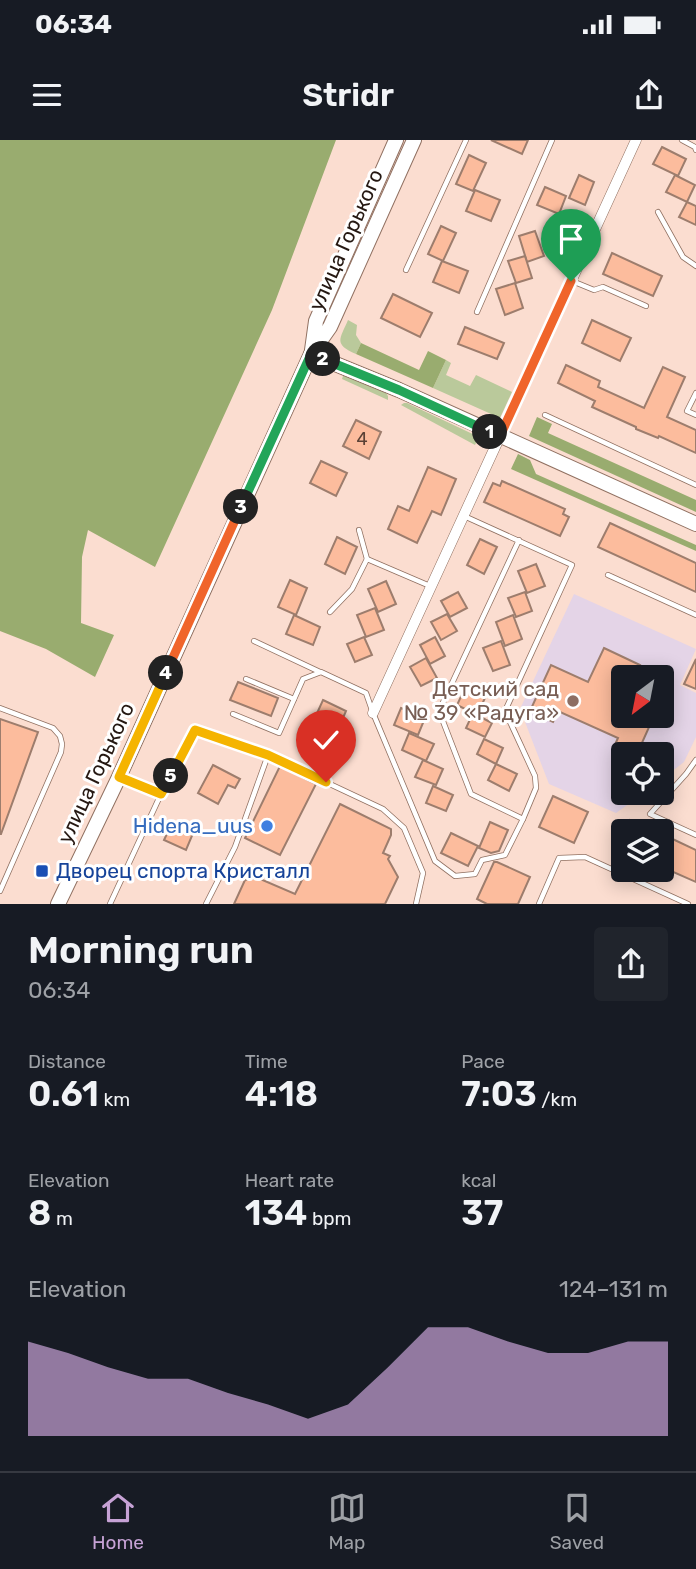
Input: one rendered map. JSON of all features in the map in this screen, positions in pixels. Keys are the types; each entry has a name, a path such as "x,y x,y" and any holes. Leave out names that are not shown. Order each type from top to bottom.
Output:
{"main road":[{"name":"улица Горького","path":"311,354 316,321 396,140"},
{"name":"улица Горького","path":"58,904 119,777 311,354 330,327 414,140"},
{"path":"311,354 399,390 696,524"}],"street":[{"path":"373,713 636,140"}],"lane":[{"path":"406,270 466,140"},
{"path":"477,312 552,140"},
{"path":"682,140 696,150"},
{"path":"658,212 683,257 696,266"},
{"path":"571,281 594,290 603,287 646,306"},
{"path":"696,393 687,411 696,415"},
{"path":"545,415 696,485"},
{"path":"254,641 366,693 435,860 455,876 475,874 482,860 505,855 536,788 535,776 505,711 572,565 462,515"},
{"path":"330,612 352,589 367,559 359,530"},
{"path":"519,540 439,711 471,794 523,819"},
{"path":"367,559 430,586"},
{"path":"608,575 696,615"},
{"path":"233,715 279,733 303,678 321,672"},
{"path":"246,678 294,699"},
{"path":"0,708 53,728 60,736 62,744 61,752 0,891"},
{"path":"110,904 161,794 195,730 268,755 383,809 404,828 423,873 416,904"},
{"path":"206,904 235,847 268,755"},
{"path":"696,760 650,814 696,835"},
{"path":"119,777 161,794"},
{"path":"539,904 559,858 584,857 688,904"},
{"path":"0,876 6,880"}],"shaded area":[{"name":"Детский сад № 39 «Радуга»","path":"574,594 696,649 680,685 696,693 696,737 684,762 674,770 674,742 611,742 611,805 627,805 616,813 549,784 520,709"}],"green space":[{"path":"0,140 336,140 272,310 155,567 88,530 82,557 81,623 114,635 95,677 46,649 0,631"},
{"path":"348,320 357,325 356,335 361,343 356,354 344,347 340,340"},
{"path":"361,343 419,370 428,351 446,360 433,388 356,354"},
{"path":"446,360 451,363 446,375 470,386 476,375 512,392 500,418 433,388"},
{"path":"344,373 386,393 388,400 342,379"},
{"path":"404,403 479,437 475,445 401,405"},
{"path":"537,417 552,424 548,433 696,500 696,512 529,436"},
{"path":"518,454 530,460 536,474 696,545 696,551 511,469"}],"building":[{"path":"491,140 528,140 522,154"},
{"path":"662,147 686,159 678,176 653,164"},
{"path":"469,155 486,163 473,191 456,184"},
{"path":"579,175 594,182 585,205 569,198"},
{"path":"675,175 695,185 687,202 666,192"},
{"path":"545,187 566,196 559,214 537,205"},
{"path":"475,190 500,200 491,221 466,211"},
{"path":"687,202 696,206 696,225 679,217"},
{"path":"441,226 456,233 443,261 428,254"},
{"path":"535,231 544,256 527,262 519,236"},
{"path":"612,253 662,276 653,296 603,274"},
{"path":"525,256 532,278 516,283 508,261"},
{"path":"442,261 468,271 459,293 433,282"},
{"path":"515,283 523,308 505,315 496,289"},
{"path":"393,294 432,313 420,337 381,318"},
{"path":"592,320 631,338 620,361 582,343"},
{"path":"465,327 504,343 497,359 458,344"},
{"path":"566,365 600,381 598,387 644,408 663,367 685,377 667,417 696,430 696,453 636,429 592,407 595,401 558,383"},
{"path":"356,420 381,432 369,459 343,446"},
{"path":"321,461 347,473 336,496 310,483"},
{"path":"428,467 456,479 441,515 432,511 417,543 388,529 398,506 409,511"},
{"path":"502,481 565,509 563,514 569,517 560,536 484,502 493,483 500,486"},
{"path":"610,523 696,563 696,592 598,547"},
{"path":"337,537 357,547 345,574 325,564"},
{"path":"480,539 497,547 484,574 467,565"},
{"path":"536,564 545,586 527,593 518,571"},
{"path":"290,580 307,588 296,615 278,607"},
{"path":"386,581 396,604 378,612 368,589"},
{"path":"458,592 467,608 450,617 441,601"},
{"path":"525,592 532,611 516,617 508,598"},
{"path":"375,608 384,630 366,637 357,615"},
{"path":"447,614 457,631 441,640 431,622"},
{"path":"294,615 320,627 313,645 286,634"},
{"path":"513,615 522,639 505,646 496,622"},
{"path":"364,637 372,655 355,662 347,644"},
{"path":"435,637 445,656 430,664 420,645"},
{"path":"501,641 510,665 493,671 483,648"},
{"path":"604,648 640,665 611,665 611,728 649,728 642,742 616,742 618,738 558,711 553,722 530,711 551,665 588,682"},
{"path":"426,658 437,678 421,686 410,667"},
{"path":"696,659 696,689 684,684"},
{"path":"238,682 278,698 271,716 230,700"},
{"path":"465,688 485,698 477,715 457,705"},
{"path":"323,700 346,711 337,732 313,722"},
{"path":"401,708 425,718 418,735 394,725"},
{"path":"473,713 492,723 485,737 466,728"},
{"path":"0,719 38,732 1,834 0,834"},
{"path":"409,733 434,744 426,761 402,750"},
{"path":"484,739 503,748 496,764 477,754"},
{"path":"423,760 443,769 436,785 415,777"},
{"path":"496,764 517,774 509,791 488,780"},
{"path":"213,765 240,779 235,788 228,785 218,804 198,793"},
{"path":"280,766 316,784 280,855 245,838"},
{"path":"433,786 453,795 446,811 426,803"},
{"path":"553,796 588,812 574,843 539,827"},
{"path":"340,804 391,829 383,853 390,856 388,859 398,877 385,904 234,904 245,880 258,878 295,894"},
{"path":"173,821 194,831 186,850 164,840"},
{"path":"490,822 508,830 499,851 491,853 479,848"},
{"path":"451,833 478,846 468,866 441,853"},
{"path":"674,840 696,850 696,882 674,872"},
{"path":"494,862 530,877 518,904 487,904 477,899"}],"place":[{"name":"Детский сад № 39 «Радуга»","path":"573,701"},
{"name":"Hidena_uus","path":"267,826"},
{"name":"Дворец спорта Кристалл","path":"42,871"}],"route":[{"path":"326,782 268,755 195,730 161,794 119,777 311,354 500,436 571,281"}]}
